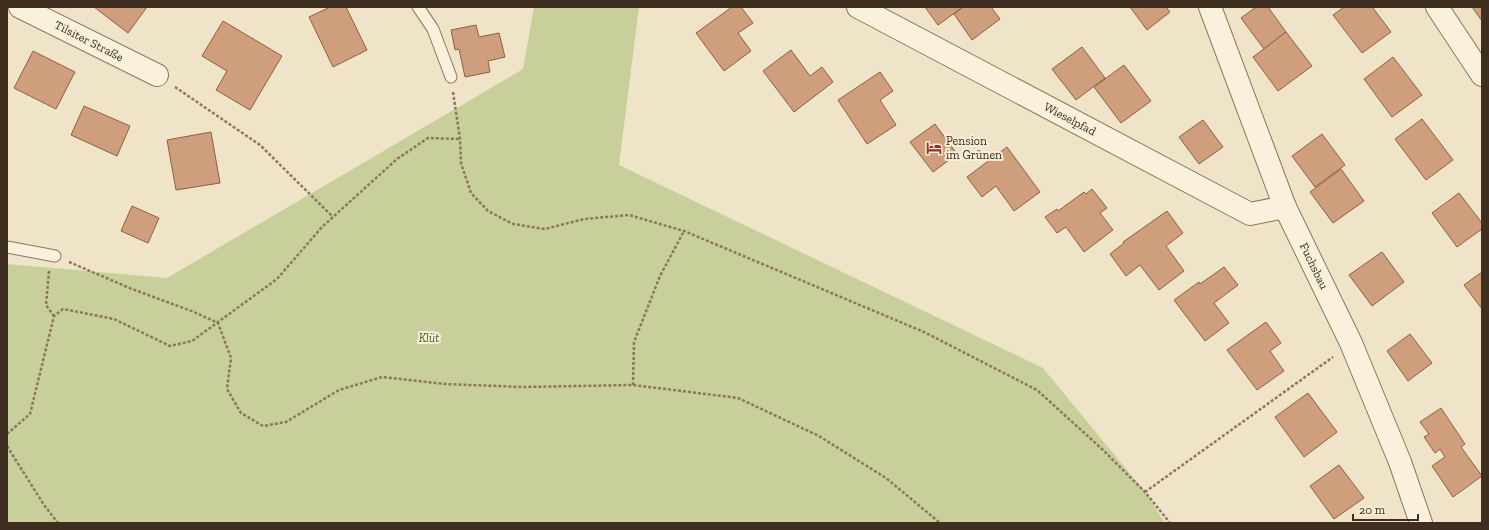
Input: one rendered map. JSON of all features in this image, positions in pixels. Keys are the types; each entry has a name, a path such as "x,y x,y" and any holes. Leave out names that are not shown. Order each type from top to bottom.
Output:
{"street":[{"name":"Tilsiter Straße","path":"20,7 157,76"},
{"name":"Wieselpfad","path":"858,7 1250,214 1285,207"},
{"name":"Fuchsbau","path":"1210,7 1285,207 1351,343 1400,462 1421,523"},
{"path":"1437,7 1482,75"}],"lane":[{"path":"418,7 433,29 451,77"},
{"path":"7,248 55,256"}],"path":[{"path":"157,76 260,145 333,217"},
{"path":"451,77 460,139 461,163 471,193 488,211 513,224 545,229 584,219 629,215 684,231 924,332 1037,390 1102,449 1145,492 1170,523"},
{"path":"7,434 30,414 54,316 63,309 114,319 170,346 192,341 276,279 322,227 397,160 428,138 460,139"},
{"path":"633,385 634,342 660,276 684,231"},
{"path":"54,316 46,305 48,272 55,256 132,289 194,312 218,323 231,358 227,389 241,413 263,426 286,422 339,390 382,377 453,384 523,386 633,385 738,398 819,436 886,478 940,523"},
{"path":"1145,492 1351,343"},
{"path":"7,446 44,505 58,523"}],"green space":[{"name":"Klüt","path":"534,7 639,7 619,165 1043,368 1145,492 1165,523 7,523 7,264 167,278 523,69"}],"building":[{"path":"94,7 147,7 128,33"},
{"path":"330,7 346,7 367,50 333,67 309,17"},
{"path":"732,7 741,7 753,23 738,33 751,51 724,71 696,33"},
{"path":"925,7 963,7 938,25"},
{"path":"963,7 991,7 1000,19 972,40 954,14"},
{"path":"1130,7 1166,7 1170,12 1147,30"},
{"path":"1256,7 1268,7 1286,32 1264,49 1241,18"},
{"path":"1344,7 1375,7 1373,8 1391,32 1362,53 1333,15"},
{"path":"1472,7 1482,7 1482,21"},
{"path":"223,21 282,56 250,110 216,90 227,71 202,56"},
{"path":"476,25 479,37 499,33 505,57 488,61 490,72 465,77 459,49 455,50 451,30"},
{"path":"1286,32 1312,66 1278,91 1253,57"},
{"path":"1082,47 1105,78 1076,100 1052,69"},
{"path":"791,50 810,76 822,67 833,82 794,112 763,71"},
{"path":"33,51 75,72 56,109 14,88"},
{"path":"1393,57 1422,95 1392,117 1364,79"},
{"path":"1124,65 1151,101 1121,123 1094,87"},
{"path":"880,72 893,91 880,100 896,125 867,144 838,100"},
{"path":"84,106 130,126 117,156 71,135"},
{"path":"1422,119 1453,160 1426,180 1395,139"},
{"path":"1203,120 1223,147 1199,164 1179,137"},
{"name":"Pension im Grünen","path":"935,124 957,154 933,172 910,142"},
{"path":"211,132 220,183 176,190 167,140"},
{"path":"1322,134 1345,165 1315,187 1292,156"},
{"path":"1007,147 1040,192 1014,211 996,186 982,197 967,177"},
{"path":"1341,169 1364,201 1333,223 1310,192"},
{"path":"1092,189 1107,208 1100,213 1113,230 1084,252 1066,227 1057,233 1045,217 1057,209 1058,211 1084,192 1086,194"},
{"path":"1459,193 1482,223 1482,229 1457,247 1432,213"},
{"path":"132,206 159,218 148,243 121,231"},
{"path":"1167,211 1183,233 1166,246 1184,271 1159,290 1140,265 1126,276 1110,254 1124,243 1123,242"},
{"path":"1382,252 1404,282 1372,306 1349,275"},
{"path":"1224,267 1238,285 1214,303 1229,323 1205,341 1174,300 1199,282 1200,284"},
{"path":"1482,272 1482,309 1464,285"},
{"path":"1266,322 1281,343 1270,351 1284,371 1257,390 1227,350"},
{"path":"1410,334 1432,363 1408,381 1387,351"},
{"path":"1308,393 1337,432 1304,457 1275,417"},
{"path":"1441,408 1465,444 1461,447 1482,476 1453,497 1432,466 1445,457 1440,449 1435,453 1424,437 1429,434 1420,422"},
{"path":"1339,465 1364,498 1334,519 1310,486"}],"place":[{"name":"Pension im Grünen","path":"934,148"}]}
